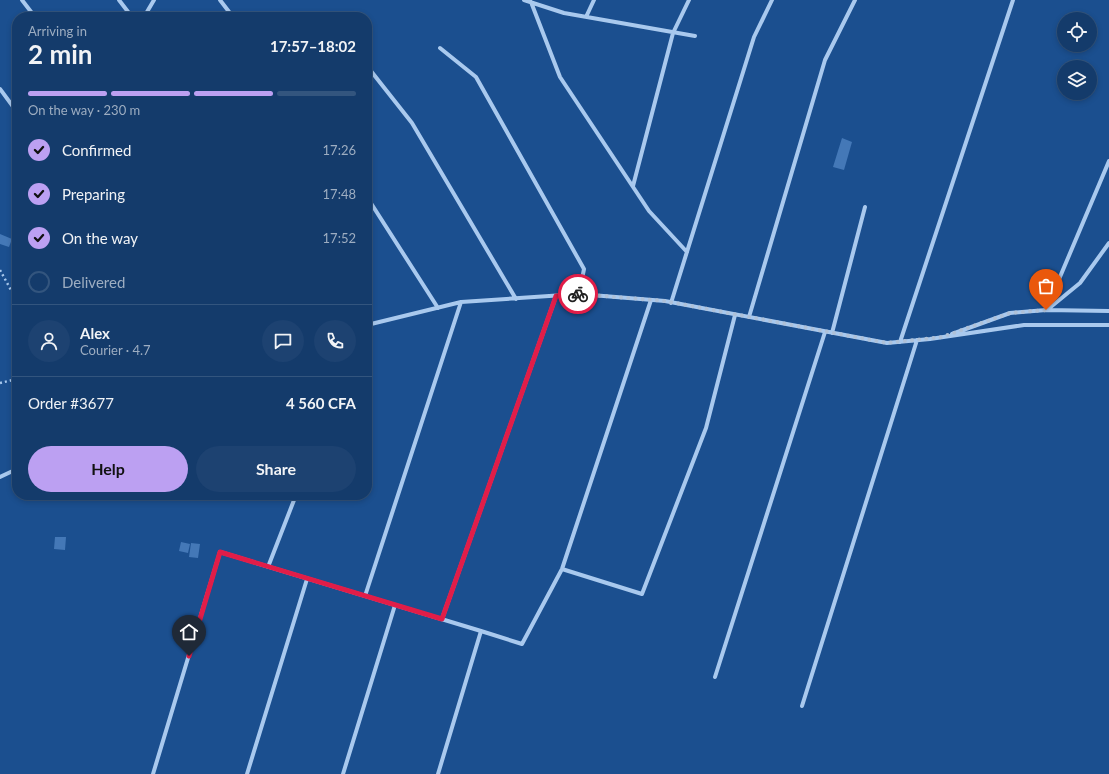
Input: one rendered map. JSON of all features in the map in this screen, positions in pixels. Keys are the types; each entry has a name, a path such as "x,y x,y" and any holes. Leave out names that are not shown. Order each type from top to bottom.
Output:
{"street":[{"path":"22,0 31,12"},
{"path":"119,0 128,12"},
{"path":"147,12 154,0"},
{"path":"220,0 229,12"},
{"path":"524,0 564,13 695,36"},
{"path":"586,17 594,0"},
{"path":"633,186 673,33 689,0"},
{"path":"671,303 754,37 772,0"},
{"path":"749,317 826,60 855,0"},
{"path":"900,342 1013,0"},
{"path":"530,2 560,77 649,211 687,252"},
{"path":"440,48 476,77 584,269 579,294"},
{"path":"372,72 412,123 516,299"},
{"path":"0,89 12,105"},
{"path":"1046,310 1109,161"},
{"path":"372,205 438,308"},
{"path":"832,333 865,207"},
{"path":"1046,310 1080,283 1109,243"},
{"path":"372,324 461,302 579,294 671,303 887,343 942,337 1024,324 1109,325"},
{"path":"442,619 556,296"},
{"path":"153,774 220,552 522,644 562,569 651,300"},
{"path":"365,596 461,302"},
{"path":"942,337 1010,313 1046,310 1109,311"},
{"path":"562,569 642,594 706,428 735,315"},
{"path":"715,678 825,332"},
{"path":"802,706 917,340"},
{"path":"0,476 12,471"},
{"path":"268,567 294,500"},
{"path":"247,774 307,579"},
{"path":"343,774 395,605"},
{"path":"438,774 481,631"}],"path":[{"path":"0,270 12,292"},
{"path":"0,383 12,380"}],"building":[{"path":"842,138 852,142 844,170 833,167"},
{"path":"0,234 12,239 9,247 0,244"},
{"path":"55,537 66,537 65,550 54,549"},
{"path":"181,542 190,544 188,553 179,551"},
{"path":"191,543 200,544 198,558 189,557"}],"way so far":[{"path":"578,294 665,301 887,343 942,337 1010,313 1046,310"}],"route":[{"path":"189,656 220,552 442,619 556,296 578,294"}]}
